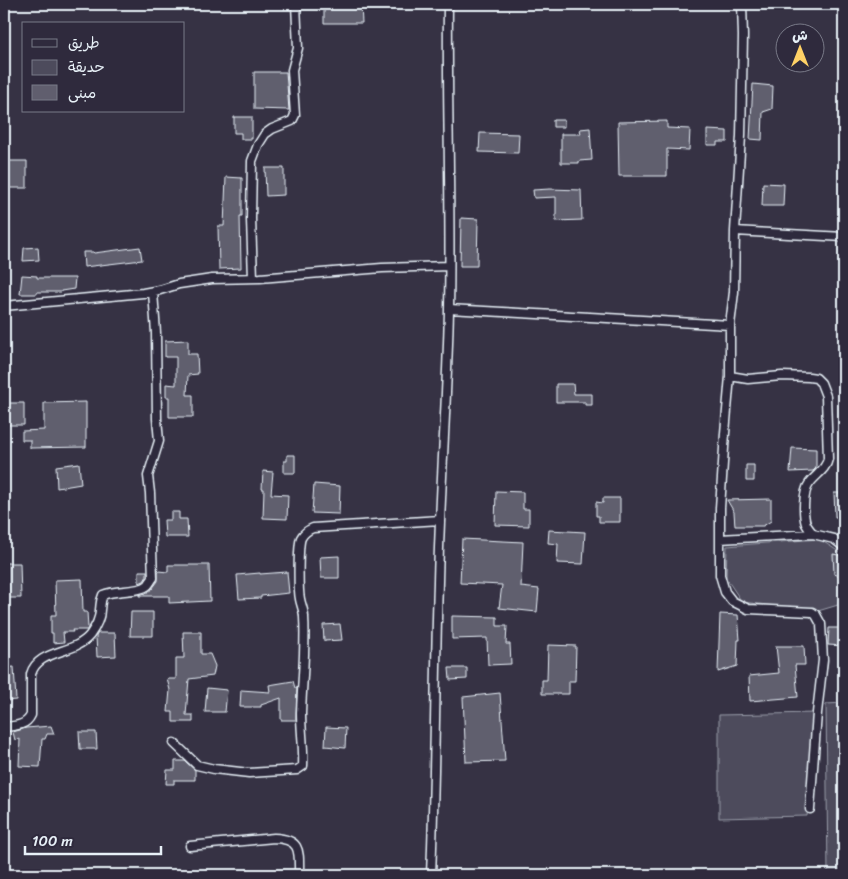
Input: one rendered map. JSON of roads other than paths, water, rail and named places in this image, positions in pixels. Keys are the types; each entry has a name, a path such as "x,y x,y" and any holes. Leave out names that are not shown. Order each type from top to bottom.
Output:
{"street":[{"path":"253,278 251,220 252,161 258,145 265,134 292,121 295,115 292,70 298,48 296,4"},
{"path":"431,875 440,520 449,309 448,4"},
{"path":"742,4 741,136 734,231 734,292 730,325 730,376 724,433 720,508 720,575 725,592 732,601 748,609 812,612 821,624 823,660 810,809"},
{"path":"734,231 844,237"},
{"path":"4,306 152,292 180,284 212,279 253,278 382,268 449,266"},
{"path":"4,727 21,725 28,721 31,715 32,668 44,657 66,650 88,636 97,625 100,602 103,595 109,592 142,589 153,578 148,476 159,441 156,333 152,292"},
{"path":"449,309 730,325"},
{"path":"730,376 748,378 810,377 816,378 825,389 828,458 825,467 808,485 806,490 804,516 813,534"},
{"path":"174,743 197,765 214,769 249,773 297,770 303,766 301,714 305,633 299,585 301,538 313,528 440,520"},
{"path":"720,539 813,534 834,539 844,547"},
{"path":"190,846 284,838 291,841 298,849 299,875"}]}
